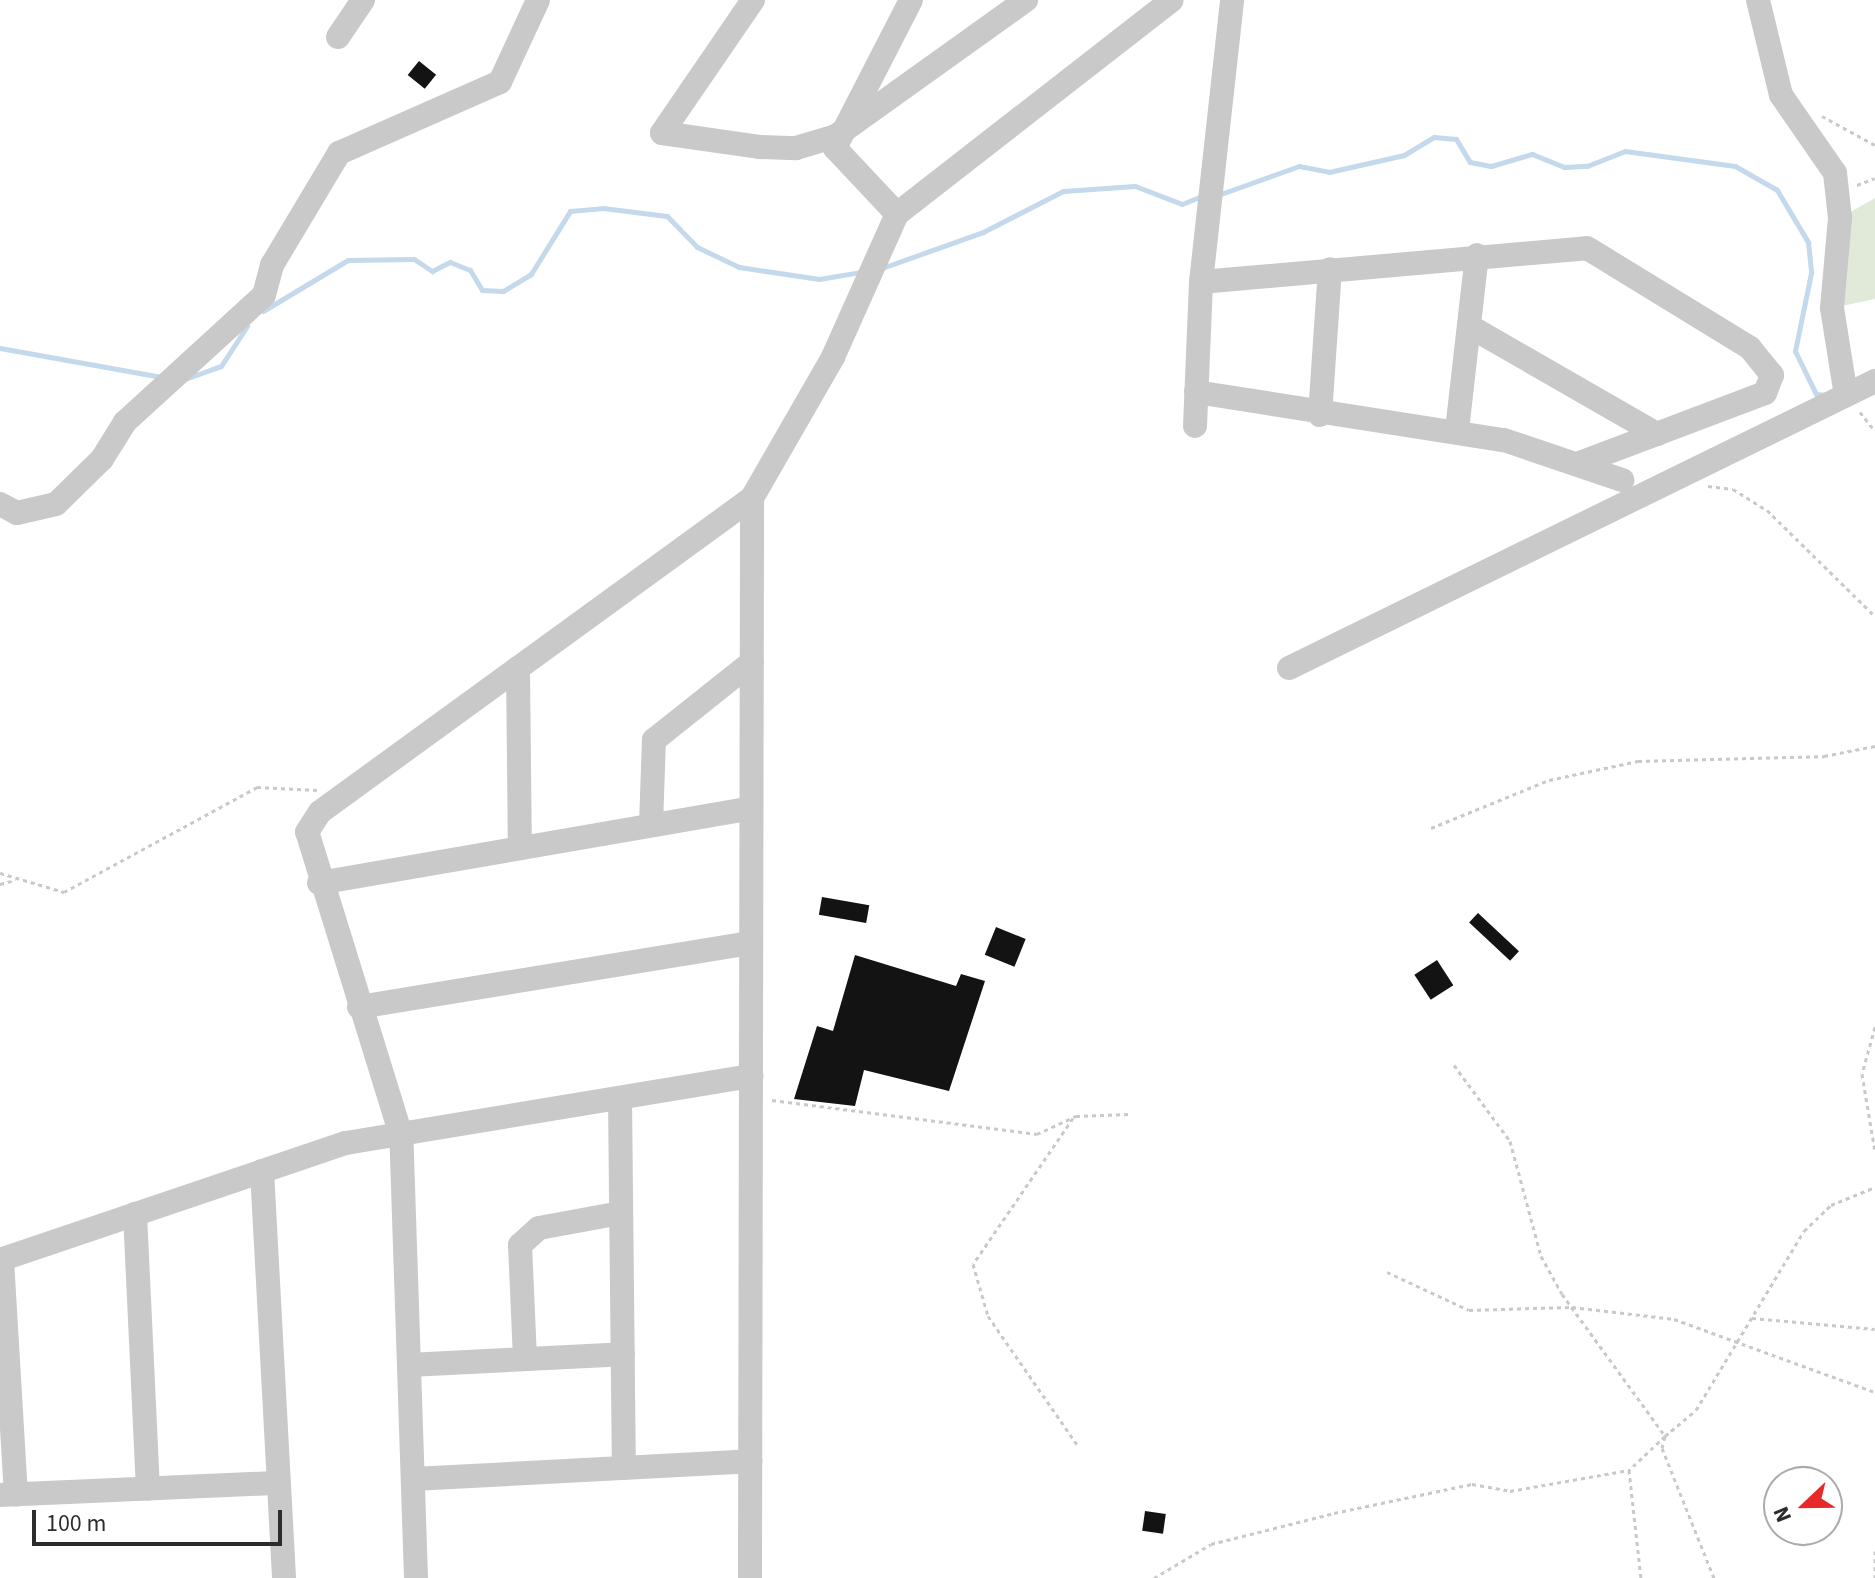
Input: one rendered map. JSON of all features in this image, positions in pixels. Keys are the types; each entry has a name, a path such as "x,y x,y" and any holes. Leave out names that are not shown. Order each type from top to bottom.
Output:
{"street":[{"path":"338,37 363,0"},
{"path":"0,504 17,513 56,504 102,459 125,422 264,295 272,265 339,153 500,82 538,0"},
{"path":"753,0 662,133 759,147 796,148 836,136 1026,0"},
{"path":"897,214 840,159 836,136 911,0"},
{"path":"416,1578 401,1135 319,883 307,832 344,794 752,498 833,357 897,214 1172,0"},
{"path":"1195,426 1201,282 1232,0"},
{"path":"1758,0 1781,95 1835,173 1840,218 1832,308 1846,395"},
{"path":"1201,282 1477,255 1587,248 1763,358 1774,386 1765,393 1580,463"},
{"path":"1457,430 1477,255"},
{"path":"1320,415 1330,269"},
{"path":"1469,326 1657,434"},
{"path":"1289,668 1875,381"},
{"path":"1196,392 1320,415 1457,430 1580,463 1622,480"},
{"path":"750,1578 752,498"},
{"path":"651,825 654,740 752,662"},
{"path":"518,668 520,848"},
{"path":"319,883 751,808"},
{"path":"359,1007 751,943"},
{"path":"279,1483 8,1495 1,1260 346,1143 620,1098 751,1083"},
{"path":"620,1098 624,1468"},
{"path":"262,1171 284,1578"},
{"path":"525,1359 520,1245 539,1228 621,1213"},
{"path":"135,1214 148,1489"},
{"path":"409,1365 623,1354"},
{"path":"413,1479 751,1461"}],"path":[{"path":"1812,112 1875,145"},
{"path":"1846,395 1875,431"},
{"path":"1672,482 1733,489 1767,510 1875,616"},
{"path":"1431,828 1549,780 1638,761 1824,756 1875,746"},
{"path":"0,873 15,880 64,892 88,883 257,787 344,794"},
{"path":"0,884 15,880"},
{"path":"1875,1027 1862,1074 1875,1152"},
{"path":"1454,1065 1510,1141 1541,1256 1572,1307 1665,1436 1662,1448 1714,1578"},
{"path":"751,1083 781,1106 1037,1134 1073,1118 1129,1114"},
{"path":"1073,1118 973,1264 988,1316 1078,1446"},
{"path":"1154,1578 1211,1544 1334,1513 1472,1484 1510,1491 1629,1470 1696,1410 1804,1231 1831,1205 1875,1187"},
{"path":"1387,1272 1469,1310 1572,1307 1674,1319 1875,1392"},
{"path":"1752,1318 1875,1329"},
{"path":"1629,1470 1641,1578"},
{"path":"1875,1551 1875,1578"}],"green space":[{"path":"1875,198 1875,299 1832,308 1840,218"}],"building":[{"path":"419,61 436,75 425,89 408,75"},
{"path":"822,897 869,905 866,923 819,915"},
{"path":"1478,913 1519,951 1510,961 1469,923"},
{"path":"996,927 1026,939 1014,967 985,955"},
{"path":"855,955 956,986 961,974 985,981 949,1091 864,1070 855,1106 794,1099 817,1026 833,1031"},
{"path":"1437,960 1453,985 1431,1000 1414,975"},
{"path":"1145,1511 1166,1514 1163,1534 1142,1531"}],"waterway":[{"path":"1218,195 1299,166 1329,172 1404,155 1434,137 1456,139 1470,162 1491,166 1532,154 1565,167 1587,166 1625,151 1735,166 1777,190 1808,242 1811,273 1795,351 1816,394 1826,395"},
{"path":"882,268 983,232 1063,191 1135,186 1182,204 1204,195"},
{"path":"263,311 348,260 414,259 432,271 450,262 470,270 482,290 503,291 531,274 570,211 603,208 667,216 697,247 739,267 819,279 861,272"},
{"path":"182,380 221,366 247,326"},
{"path":"0,348 161,377"}]}
